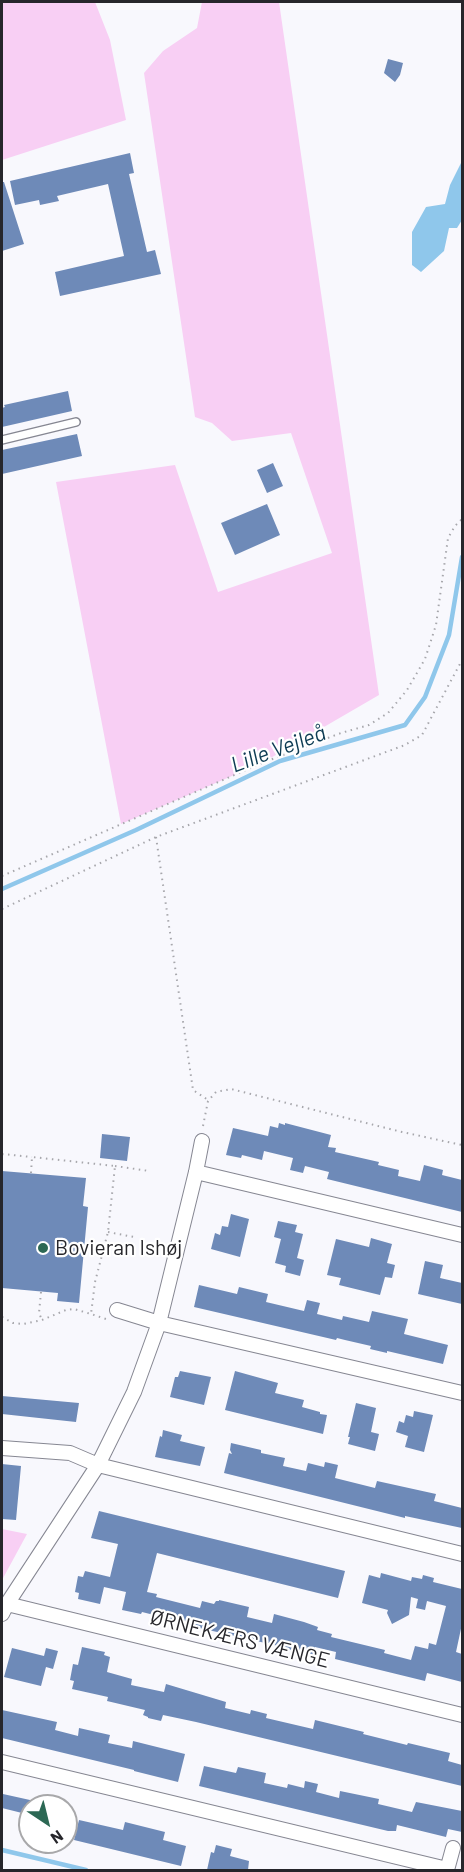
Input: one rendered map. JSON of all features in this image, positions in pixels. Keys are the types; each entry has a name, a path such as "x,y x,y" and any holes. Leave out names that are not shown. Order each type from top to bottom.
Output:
{"street":[{"name":"ØRNEKÆRS VÆNGE","path":"202,1142 159,1323 134,1392 98,1465 4,1609 462,1716"},
{"path":"196,1172 462,1235"},
{"path":"116,1316 159,1323 462,1393"},
{"path":"2,1448 70,1454 98,1465 462,1554"},
{"path":"2,1762 447,1870 453,1848"}],"lane":[{"path":"2,440 76,422"}],"path":[{"path":"2,876 262,763 369,725 388,713 407,690 425,659 436,625 448,538 462,519"},
{"path":"2,909 156,837 405,745 422,735 462,660"},
{"path":"156,837 193,1090 208,1101"},
{"path":"202,1142 208,1101 216,1092 231,1089 462,1145"},
{"path":"2,1154 148,1171"},
{"path":"31,1173 32,1157"},
{"path":"91,1314 95,1282 108,1232 116,1166"},
{"path":"108,1232 134,1237"},
{"path":"41,1292 39,1313 42,1320"},
{"path":"2,1317 13,1323 23,1324 74,1309 91,1314 116,1316"}],"shaded area":[{"path":"2,2 95,2 110,40 126,120 2,160"},
{"path":"202,2 279,2 379,695 262,763 121,824 56,482 175,465 218,592 332,553 291,433 232,441 212,423 195,417 144,73 163,51 197,28"},
{"path":"2,1529 27,1534 2,1580"}],"water":[{"path":"462,161 462,220 457,228 449,228 444,251 421,272 412,265 412,232 426,207 445,204 450,185"}],"building":[{"path":"388,59 403,63 400,75 395,82 384,73"},
{"path":"130,153 134,173 129,174 147,252 155,250 161,274 60,296 55,272 124,256 108,184 57,196 59,201 40,205 39,200 15,205 10,181"},
{"path":"2,182 4,182 24,244 2,251"},
{"path":"68,391 72,411 2,427 4,405"},
{"path":"77,434 82,456 2,474 2,450"},
{"path":"273,463 283,486 267,493 257,470"},
{"path":"267,504 280,535 235,555 221,523"},
{"path":"279,1123 331,1135 328,1147 336,1148 335,1152 379,1162 378,1165 399,1170 398,1176 420,1181 424,1165 443,1170 442,1175 462,1180 462,1212 327,1179 329,1172 305,1166 303,1173 290,1170 293,1158 264,1151 262,1160 242,1155 241,1158 226,1155 233,1128 268,1136 270,1126 278,1128"},
{"path":"102,1134 130,1137 127,1161 100,1158"},
{"name":"Bovieran Ishøj","path":"2,1171 86,1178 83,1206 88,1207 79,1303 57,1301 58,1293 2,1288"},
{"path":"231,1214 249,1219 240,1257 211,1249 215,1233 220,1235 222,1226 228,1227"},
{"path":"278,1221 297,1225 295,1232 303,1234 297,1258 304,1260 300,1276 285,1272 286,1266 275,1263 281,1239 274,1237"},
{"path":"371,1238 392,1244 387,1263 395,1265 392,1278 385,1277 380,1295 339,1285 341,1278 327,1275 336,1239 369,1247"},
{"path":"425,1261 443,1265 440,1278 462,1283 462,1304 418,1294"},
{"path":"199,1285 237,1294 239,1287 268,1294 266,1302 304,1311 307,1300 320,1303 317,1314 342,1320 343,1316 369,1322 372,1311 408,1319 404,1334 448,1345 443,1364 194,1307"},
{"path":"180,1371 211,1377 204,1405 170,1397 175,1377 178,1377"},
{"path":"235,1371 278,1383 275,1393 304,1400 302,1407 327,1415 323,1434 225,1410"},
{"path":"2,1396 79,1403 76,1422 2,1414"},
{"path":"356,1403 376,1408 371,1432 379,1434 375,1451 348,1444"},
{"path":"414,1411 433,1415 424,1452 405,1447 408,1436 396,1432 399,1421 404,1423 406,1415 413,1417"},
{"path":"163,1430 182,1435 180,1441 205,1447 200,1466 155,1457"},
{"path":"231,1443 285,1458 283,1466 306,1471 308,1463 324,1467 325,1462 338,1465 335,1478 375,1488 377,1481 436,1494 434,1501 462,1508 462,1528 405,1516 405,1518 224,1473 229,1453 232,1454"},
{"path":"2,1464 21,1466 16,1520 2,1519"},
{"path":"99,1511 345,1571 338,1598 157,1553 147,1592 157,1594 156,1597 200,1608 202,1601 214,1604 219,1600 249,1607 247,1617 272,1623 274,1614 318,1627 317,1630 332,1634 331,1637 385,1650 384,1653 411,1660 415,1646 428,1649 429,1643 436,1645 446,1606 427,1601 425,1610 416,1608 418,1599 411,1597 409,1615 392,1624 388,1610 362,1603 369,1575 380,1578 381,1573 411,1581 412,1577 422,1579 423,1575 434,1578 433,1582 462,1589 462,1624 456,1652 462,1654 462,1682 427,1673 425,1681 335,1659 336,1652 315,1647 313,1656 169,1621 170,1619 142,1612 141,1614 122,1610 126,1592 104,1587 100,1604 78,1599 79,1593 75,1592 78,1576 83,1577 85,1571 110,1577 118,1544 91,1538"},
{"path":"82,1647 105,1652 104,1655 110,1657 107,1672 132,1679 131,1685 164,1692 166,1684 226,1702 225,1708 250,1714 251,1710 267,1714 266,1718 313,1729 315,1720 407,1745 408,1743 450,1753 448,1761 462,1765 462,1786 196,1722 163,1715 161,1721 148,1718 143,1715 145,1710 107,1701 108,1697 72,1689 74,1681 70,1680 73,1664 78,1665"},
{"path":"12,1648 44,1656 46,1648 58,1651 53,1669 46,1667 41,1686 4,1677"},
{"path":"2,1710 57,1722 55,1730 78,1736 79,1728 110,1735 108,1743 132,1748 133,1741 185,1754 178,1782 2,1738"},
{"path":"204,1766 236,1773 238,1767 266,1773 264,1783 287,1788 288,1784 304,1788 305,1781 318,1784 316,1792 339,1798 340,1791 379,1799 378,1804 412,1812 416,1802 462,1811 462,1832 448,1829 446,1837 397,1825 396,1831 388,1831 199,1786"},
{"path":"3,1794 18,1797 18,1812 2,1808"},
{"path":"79,1820 123,1830 125,1822 165,1832 163,1840 186,1846 181,1866 78,1841"},
{"path":"216,1845 232,1849 230,1856 249,1861 248,1870 207,1870 211,1852 214,1853"}],"waterway":[{"name":"Lille Vejleå","path":"2,889 136,830 280,761 405,725 425,697 449,635 462,557"},
{"path":"2,1850 86,1870"}],"place":[{"name":"Bovieran Ishøj","path":"43,1248"}]}
